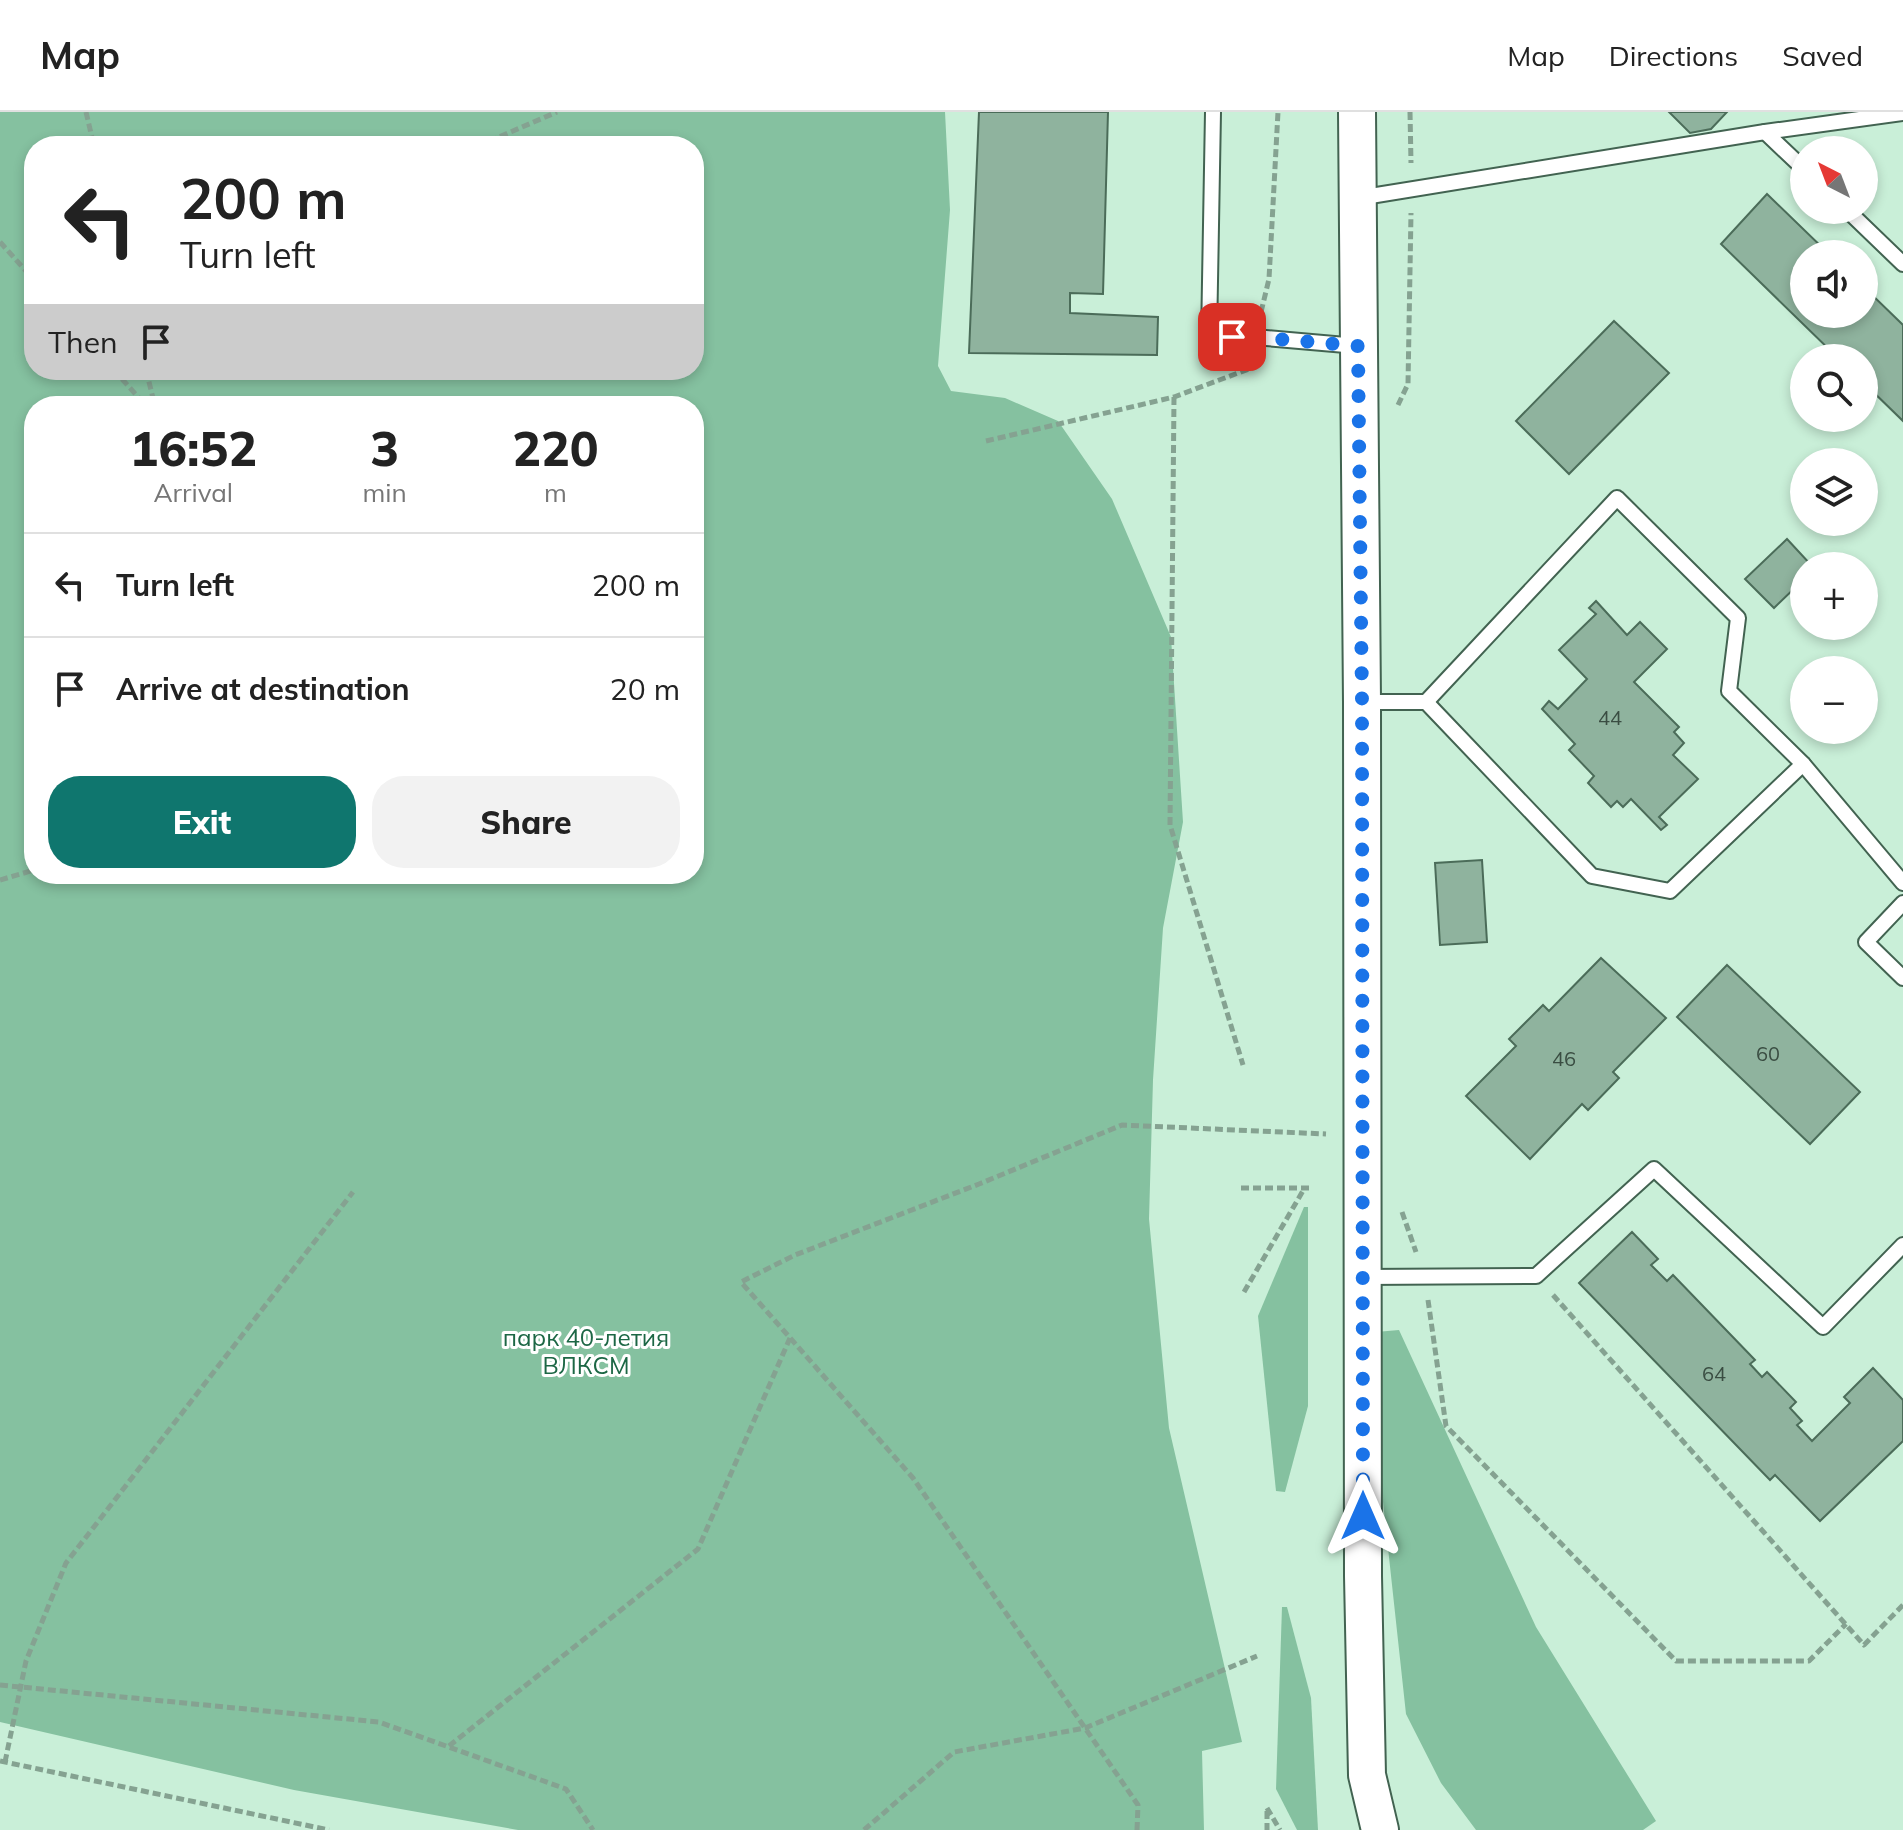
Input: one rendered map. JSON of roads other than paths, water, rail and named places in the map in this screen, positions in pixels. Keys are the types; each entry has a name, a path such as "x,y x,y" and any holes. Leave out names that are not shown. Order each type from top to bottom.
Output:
{"street":[{"path":"1357,112 1362,702 1363,1576 1367,1830"},
{"path":"1367,1775 1380,1830"}],"lane":[{"path":"1213,112 1209,338 1254,337 1358,346"},
{"path":"1356,198 1765,132 1903,113"},
{"path":"1765,132 1790,156"},
{"path":"1862,224 1903,264"},
{"path":"1426,702 1617,498 1738,618 1729,691 1803,764 1903,883"},
{"path":"1362,702 1426,702 1592,876 1670,891 1803,764"},
{"path":"1903,903 1866,942 1903,978"},
{"path":"1362,1277 1536,1276 1654,1169 1823,1327 1903,1245"}],"park label":[{"name":"парк 40-летия ВЛКСМ","path":"586,1352"}]}
